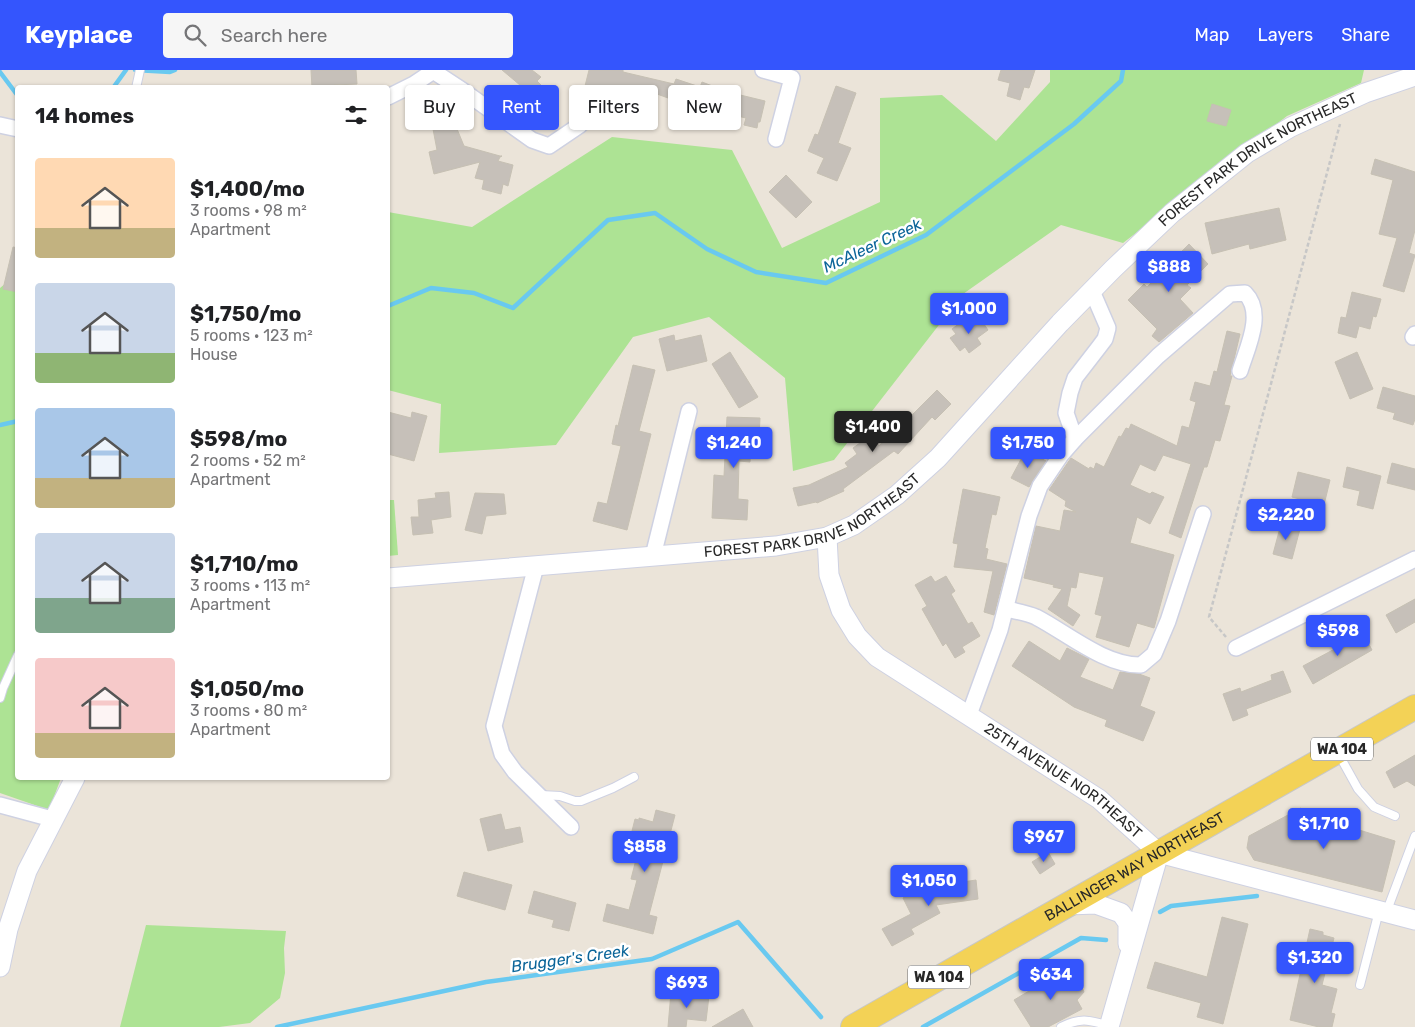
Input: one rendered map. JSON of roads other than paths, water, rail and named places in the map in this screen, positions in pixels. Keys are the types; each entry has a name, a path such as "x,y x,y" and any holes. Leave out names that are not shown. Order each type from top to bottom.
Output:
{"main road":[{"name":"BALLINGER WAY NORTHEAST","path":"853,1027 1415,707"}],"street":[{"path":"390,96 414,84 434,70 532,140 549,146 573,130"},
{"path":"763,70 792,78 776,139"},
{"name":"FOREST PARK DRIVE NORTHEAST","path":"390,578 776,546 827,537 854,525 890,500 938,458 1060,324 1172,213 1247,153 1291,127 1365,93 1415,76"},
{"path":"0,125 15,128"},
{"path":"1075,439 1066,413 1070,393 1075,378 1105,339 1108,328 1092,291"},
{"path":"969,715 1000,630 1029,516 1040,486 1075,439 1158,356 1230,294 1244,293 1251,299 1255,319 1240,371"},
{"path":"653,556 690,411"},
{"path":"1006,609 1033,616 1081,645 1128,666 1141,666 1154,654 1168,621 1203,514"},
{"name":"25TH AVENUE NORTHEAST","path":"827,537 829,575 842,610 857,636 877,656 1099,799 1159,853 1415,920"},
{"path":"1236,648 1415,559"},
{"path":"536,566 494,726 502,754 515,772 571,827"},
{"path":"0,967 8,929 26,871 74,780"},
{"path":"0,805 52,819"},
{"path":"1110,1027 1159,853"},
{"path":"1067,906 1096,904 1121,913 1128,923 1128,961"}],"lane":[{"path":"137,85 140,70"},
{"path":"0,698 15,662"},
{"path":"1338,752 1358,789 1374,807 1395,816"},
{"path":"538,795 560,796 581,801 634,777"},
{"path":"1360,985 1382,912 1415,836"},
{"path":"1060,1027 1072,1021 1080,1020 1110,1027"}],"waterway":[{"path":"115,85 126,70"},
{"path":"135,70 170,72 175,70"},
{"name":"McAleer Creek","path":"390,305 431,288 474,293 513,308 608,220 655,213 707,249 756,272 826,283 926,235 1074,124 1121,81 1123,70"},
{"path":"0,72 15,92"},
{"name":"McAleer Creek","path":"0,425 15,422"},
{"name":"Brugger's Creek","path":"1160,912 1171,906 1257,896"},
{"name":"Brugger's Creek","path":"277,1027 486,982 652,959 738,922 821,1017"},
{"name":"Brugger's Creek","path":"923,1027 1081,938 1106,940"}]}
